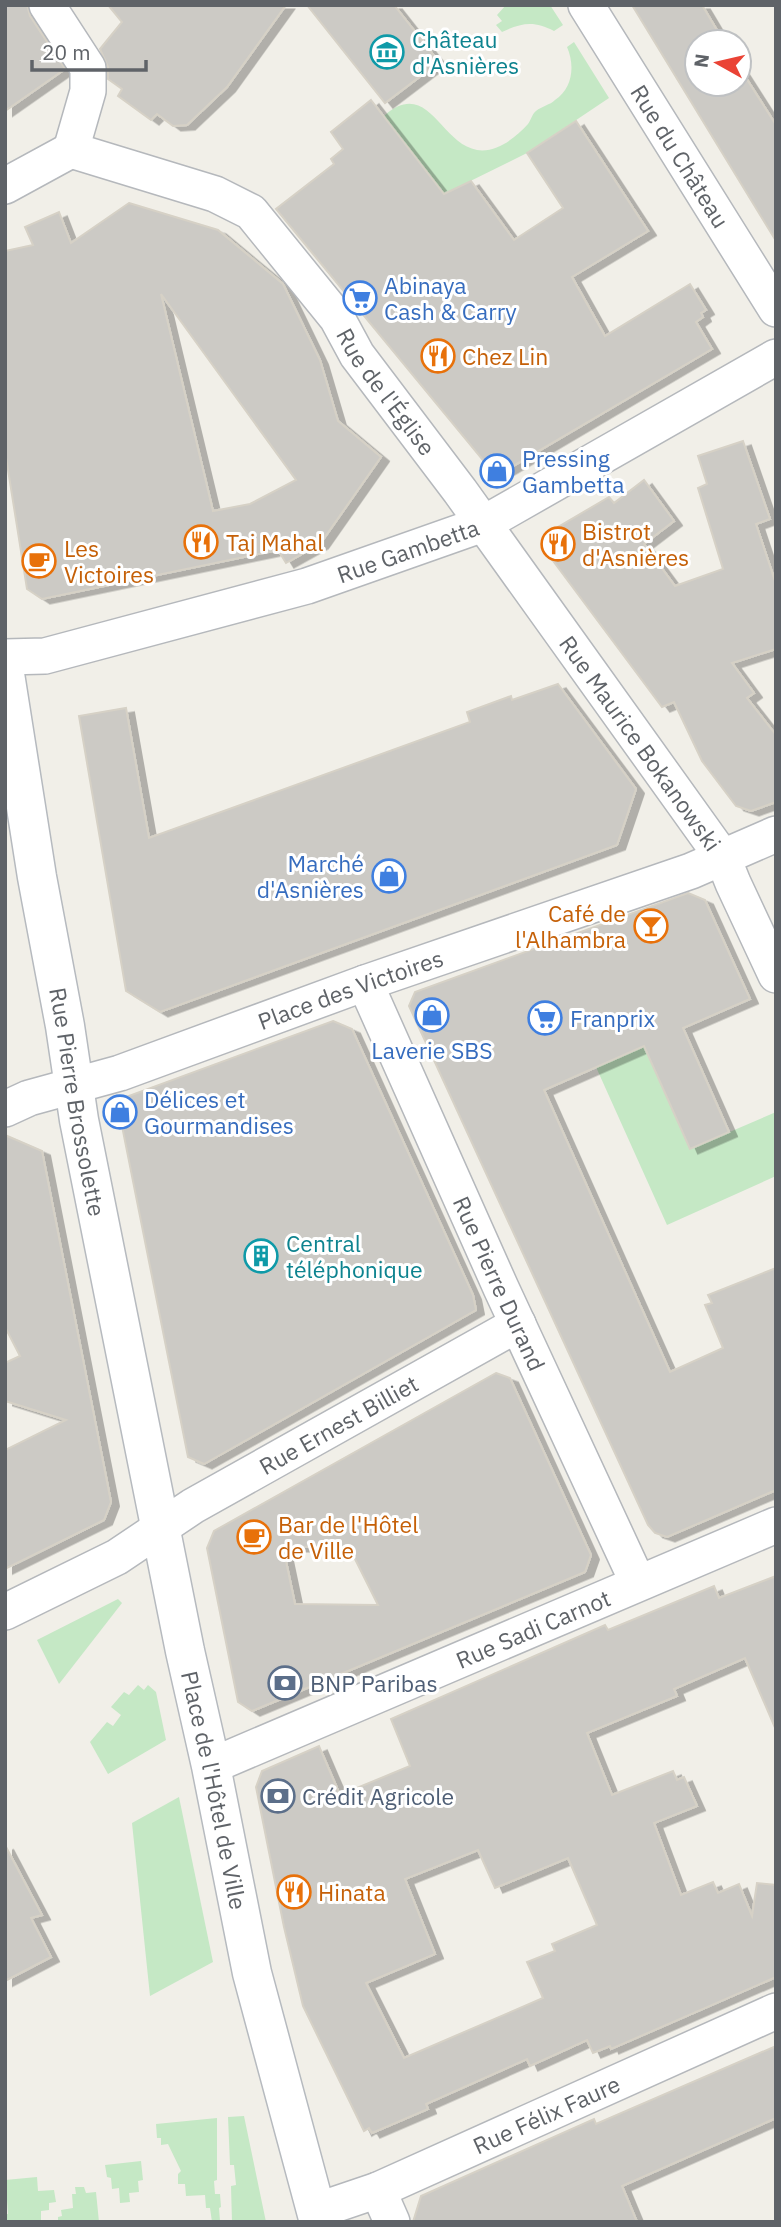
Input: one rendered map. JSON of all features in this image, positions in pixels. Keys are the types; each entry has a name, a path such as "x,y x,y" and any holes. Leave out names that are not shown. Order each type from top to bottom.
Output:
{"main road":[{"name":"Rue Pierre Brossolette","path":"5,674 74,1085 161,1528"},
{"name":"Place de l'Hôtel de Ville","path":"161,1528 252,1973 317,2216"}],"street":[{"path":"5,186 71,150 88,91 88,68 47,5"},
{"name":"Rue du Château","path":"586,5 776,309"},
{"name":"Rue de l'Église","path":"71,150 215,194 251,212 337,318 357,355 484,524"},
{"name":"Rue Gambetta","path":"5,657 45,656 307,586 484,524 776,357"},
{"name":"Rue Maurice Bokanowski","path":"484,524 723,858 776,975"},
{"name":"Place des Victoires","path":"5,1110 29,1097 120,1073 365,983 627,893 723,858 776,834"},
{"name":"Rue Pierre Durand","path":"365,983 638,1583"},
{"name":"Rue Ernest Billiet","path":"161,1528 193,1506 518,1324"},
{"name":"Rue Sadi Carnot","path":"211,1766 776,1525"},
{"path":"5,1612 117,1557 161,1528"},
{"name":"Rue Félix Faure","path":"317,2216 776,2011"},
{"path":"378,2190 392,2222"}],"green space":[{"path":"506,5 550,5 563,25 554,31 540,25 528,24 502,32 496,25 502,21 497,15"},
{"path":"574,42 609,98 527,153 444,194 384,116 399,106 412,104 423,108 464,145 477,150 498,147 528,124 535,112 553,102 566,89 571,76 567,47"},
{"path":"644,1046 690,1149 776,1112 776,1176 667,1225 596,1067"},
{"path":"118,1599 122,1603 59,1684 37,1640"},
{"path":"138,1685 144,1690 148,1685 156,1692 166,1740 108,1774 90,1742 107,1722 113,1726 121,1715 111,1707 124,1692 129,1695"},
{"path":"179,1797 213,1962 150,1996 132,1823"},
{"path":"244,2116 266,2222 232,2222 231,2186 236,2185 234,2165 230,2165 228,2117"},
{"path":"217,2118 217,2180 214,2181 215,2194 220,2194 221,2207 220,2221 212,2222 210,2208 206,2208 205,2195 186,2196 185,2184 178,2184 178,2174 181,2171 168,2144 161,2145 161,2138 157,2138 156,2124"},
{"path":"141,2161 143,2180 138,2181 139,2192 129,2193 130,2202 120,2203 119,2188 112,2189 111,2178 107,2177 105,2165"},
{"path":"37,2177 38,2191 54,2190 56,2202 49,2203 49,2210 41,2211 41,2222 5,2222 5,2214 8,2214 5,2180"},
{"path":"75,2187 84,2187 86,2193 96,2192 99,2222 58,2222 58,2217 62,2216 61,2210 73,2208 72,2194 76,2194"}],"building":[{"path":"5,5 27,5 30,16 65,69 5,111"},
{"path":"108,5 286,5 227,87 187,125 173,126 157,114 151,120 118,96 122,89 108,79 108,67 100,49 122,22"},
{"name":"Château d'Asnières","path":"307,5 394,5 439,62 385,103"},
{"path":"632,5 702,5 716,28 683,28 683,89"},
{"path":"753,89 776,125 776,241 689,98 753,98"},
{"path":"371,100 444,194 471,181 514,240 563,208 527,153 576,121 648,231 572,277 605,336 690,284 706,310 701,313 703,317 696,322 712,349 496,476 276,209 334,164 331,159 343,149 331,132"},
{"path":"129,203 218,230 283,284 320,360 338,421 381,457 320,544 286,563 278,550 42,599 27,589 5,451 5,251 33,245 25,227 59,212 71,243","holes":["161,294 296,480 250,504 213,511"]},
{"path":"743,441 770,519 756,524 776,584 776,649 732,663 754,693 747,698 776,735 776,802 751,811 736,806 702,761 674,702 662,707 545,550 548,533 609,497 614,503 644,480 674,521 644,544 675,586 723,569 698,488 707,484 698,456"},
{"name":"Marché d'Asnières","path":"558,684 636,789 617,845 160,1012 126,991 79,716 126,708 149,838 470,722 467,712 511,696 512,700"},
{"path":"688,893 705,900 750,999 683,1028 729,1132 690,1149 644,1046 544,1090 670,1372 723,1348 705,1305 712,1303 708,1295 776,1268 776,1490 667,1537 655,1533 648,1525 409,1006 415,992"},
{"path":"333,1021 352,1029 473,1295 476,1310 204,1464 188,1457 119,1111 126,1097"},
{"path":"5,1135 42,1151 111,1502 104,1520 5,1569 5,1450 66,1420 5,1401 5,1363 20,1356 5,1327"},
{"path":"496,1373 510,1378 591,1555 585,1572 252,1711 238,1702 207,1548 214,1531","holes":["283,1547 349,1547 378,1605 295,1604"]},
{"path":"776,1576 776,1730 745,1658 674,1689 677,1696 587,1733 612,1795 673,1771 677,1780 684,1777 697,1806 654,1823 681,1895 713,1882 718,1893 739,1884 752,1916 757,1883 776,1885 776,1977 611,2049 610,2046 593,2053 587,2040 530,2066 527,2059 426,2104 428,2109 372,2133 369,2128 364,2131 303,2006 256,1787 262,1771 319,1746 340,1795 410,1766 391,1719 605,1625 608,1630 714,1586 719,1598","holes":["478,1850 495,1888 568,1858 597,1925 552,1944 555,1951 527,1962 543,1998 404,2058 366,1983 435,1954 405,1879"]},
{"path":"5,1845 42,1915 31,1918 51,1957 5,1981"},
{"path":"776,2046 776,2118 622,2186 637,2222 413,2222 421,2196 594,2119 596,2124"}],"place":[{"name":"Château d'Asnières","path":"387,52"},
{"name":"Abinaya Cash & Carry","path":"360,298"},
{"name":"Chez Lin","path":"438,356"},
{"name":"Pressing Gambetta","path":"497,471"},
{"name":"Taj Mahal","path":"201,542"},
{"name":"Bistrot d'Asnières","path":"558,544"},
{"name":"Les Victoires","path":"39,561"},
{"name":"Marché d'Asnières","path":"389,876"},
{"name":"Café de l'Alhambra","path":"651,926"},
{"name":"Laverie SBS","path":"432,1015"},
{"name":"Franprix","path":"545,1018"},
{"name":"Délices et Gourmandises","path":"120,1112"},
{"name":"Central téléphonique","path":"261,1256"},
{"name":"Bar de l'Hôtel de Ville","path":"254,1537"},
{"name":"BNP Paribas","path":"285,1683"},
{"name":"Crédit Agricole","path":"278,1796"},
{"name":"Hinata","path":"294,1892"}]}
